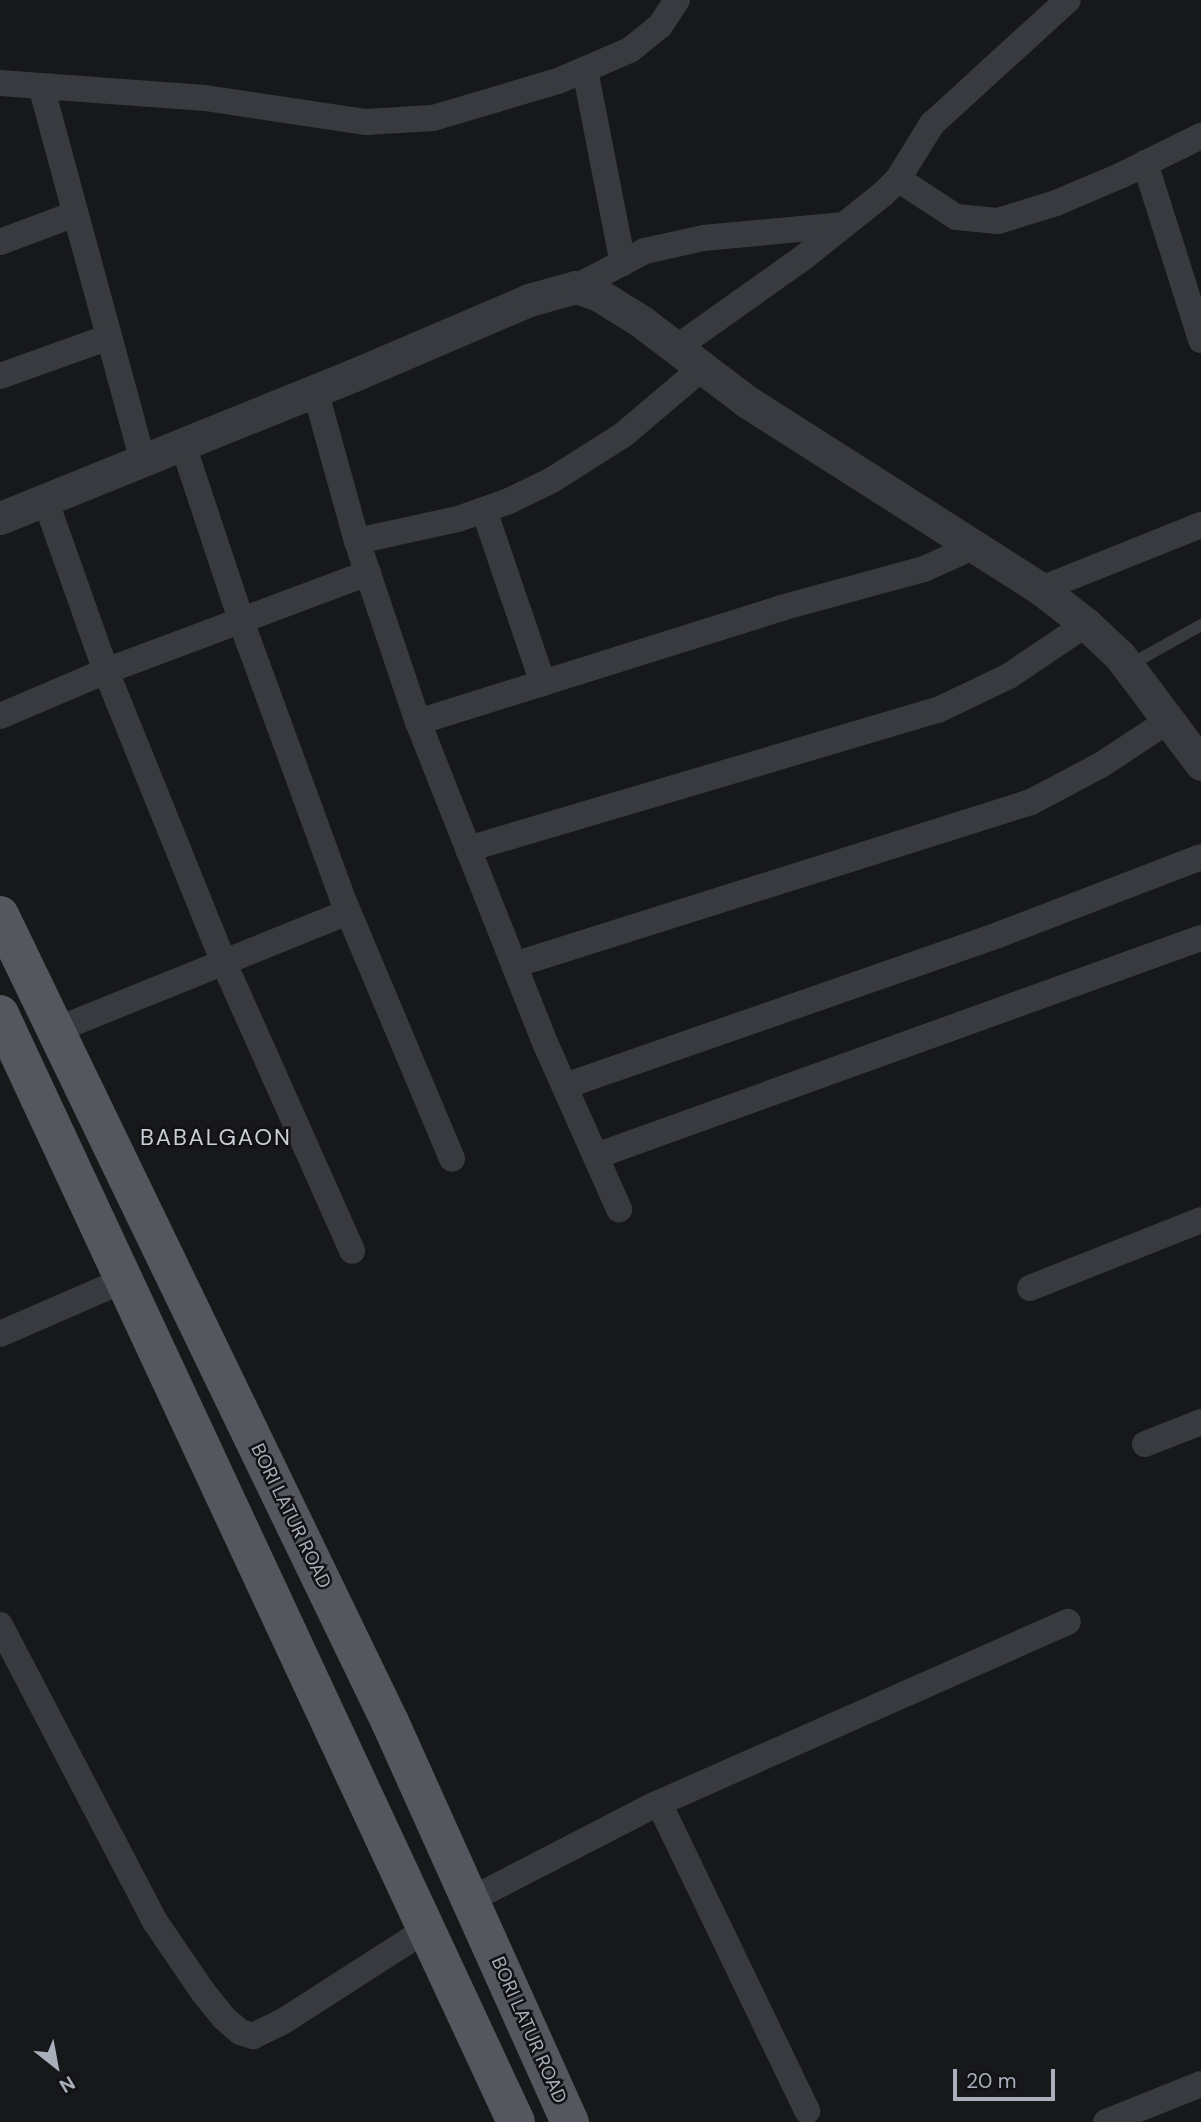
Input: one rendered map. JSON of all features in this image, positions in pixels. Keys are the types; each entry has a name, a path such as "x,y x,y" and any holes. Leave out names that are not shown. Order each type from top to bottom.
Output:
{"main road":[{"name":"BORI LATUR ROAD","path":"0,915 390,1722 570,2122"},
{"path":"0,1014 516,2122"}],"street":[{"path":"0,83 205,99 366,122 433,117 584,70 630,50 660,26 677,0"},
{"path":"676,348 883,194 898,179 932,124 1068,0"},
{"path":"584,70 623,263"},
{"path":"41,86 142,459"},
{"path":"898,179 956,217 998,221 1056,203 1201,136"},
{"path":"1145,163 1201,340"},
{"path":"0,242 75,214"},
{"path":"0,518 529,300 576,287 645,251 704,237 844,225"},
{"path":"576,287 599,295 746,401 1041,589 1086,624 1127,667 1201,764"},
{"path":"0,376 109,337"},
{"path":"357,541 484,510 552,480 624,435 702,368"},
{"path":"315,390 357,541 418,722 514,965 619,1209"},
{"path":"182,442 241,618 348,912 452,1159"},
{"path":"45,499 106,670 224,963 352,1251"},
{"path":"484,510 543,682"},
{"path":"1041,589 1201,525"},
{"path":"418,722 781,608 924,569 973,547"},
{"path":"0,716 106,670 368,573"},
{"path":"468,849 938,710 1009,676 1086,624"},
{"path":"514,965 1031,802 1101,765 1169,720"},
{"path":"565,1086 998,935 1201,857"},
{"path":"56,1030 348,912"},
{"path":"596,1156 1201,938"},
{"path":"1030,1287 1201,1220"},
{"path":"0,1334 124,1280"},
{"path":"1145,1444 1201,1422"},
{"path":"470,1900 659,1803 1068,1622"},
{"path":"0,1625 156,1923 203,1992 224,2018 240,2032 254,2036 282,2022 427,1929"},
{"path":"659,1803 807,2111"},
{"path":"1106,2122 1201,2084"}],"lane":[{"path":"1127,667 1201,625"}],"district":[{"name":"BABALGAON","path":"216,1137"}]}
